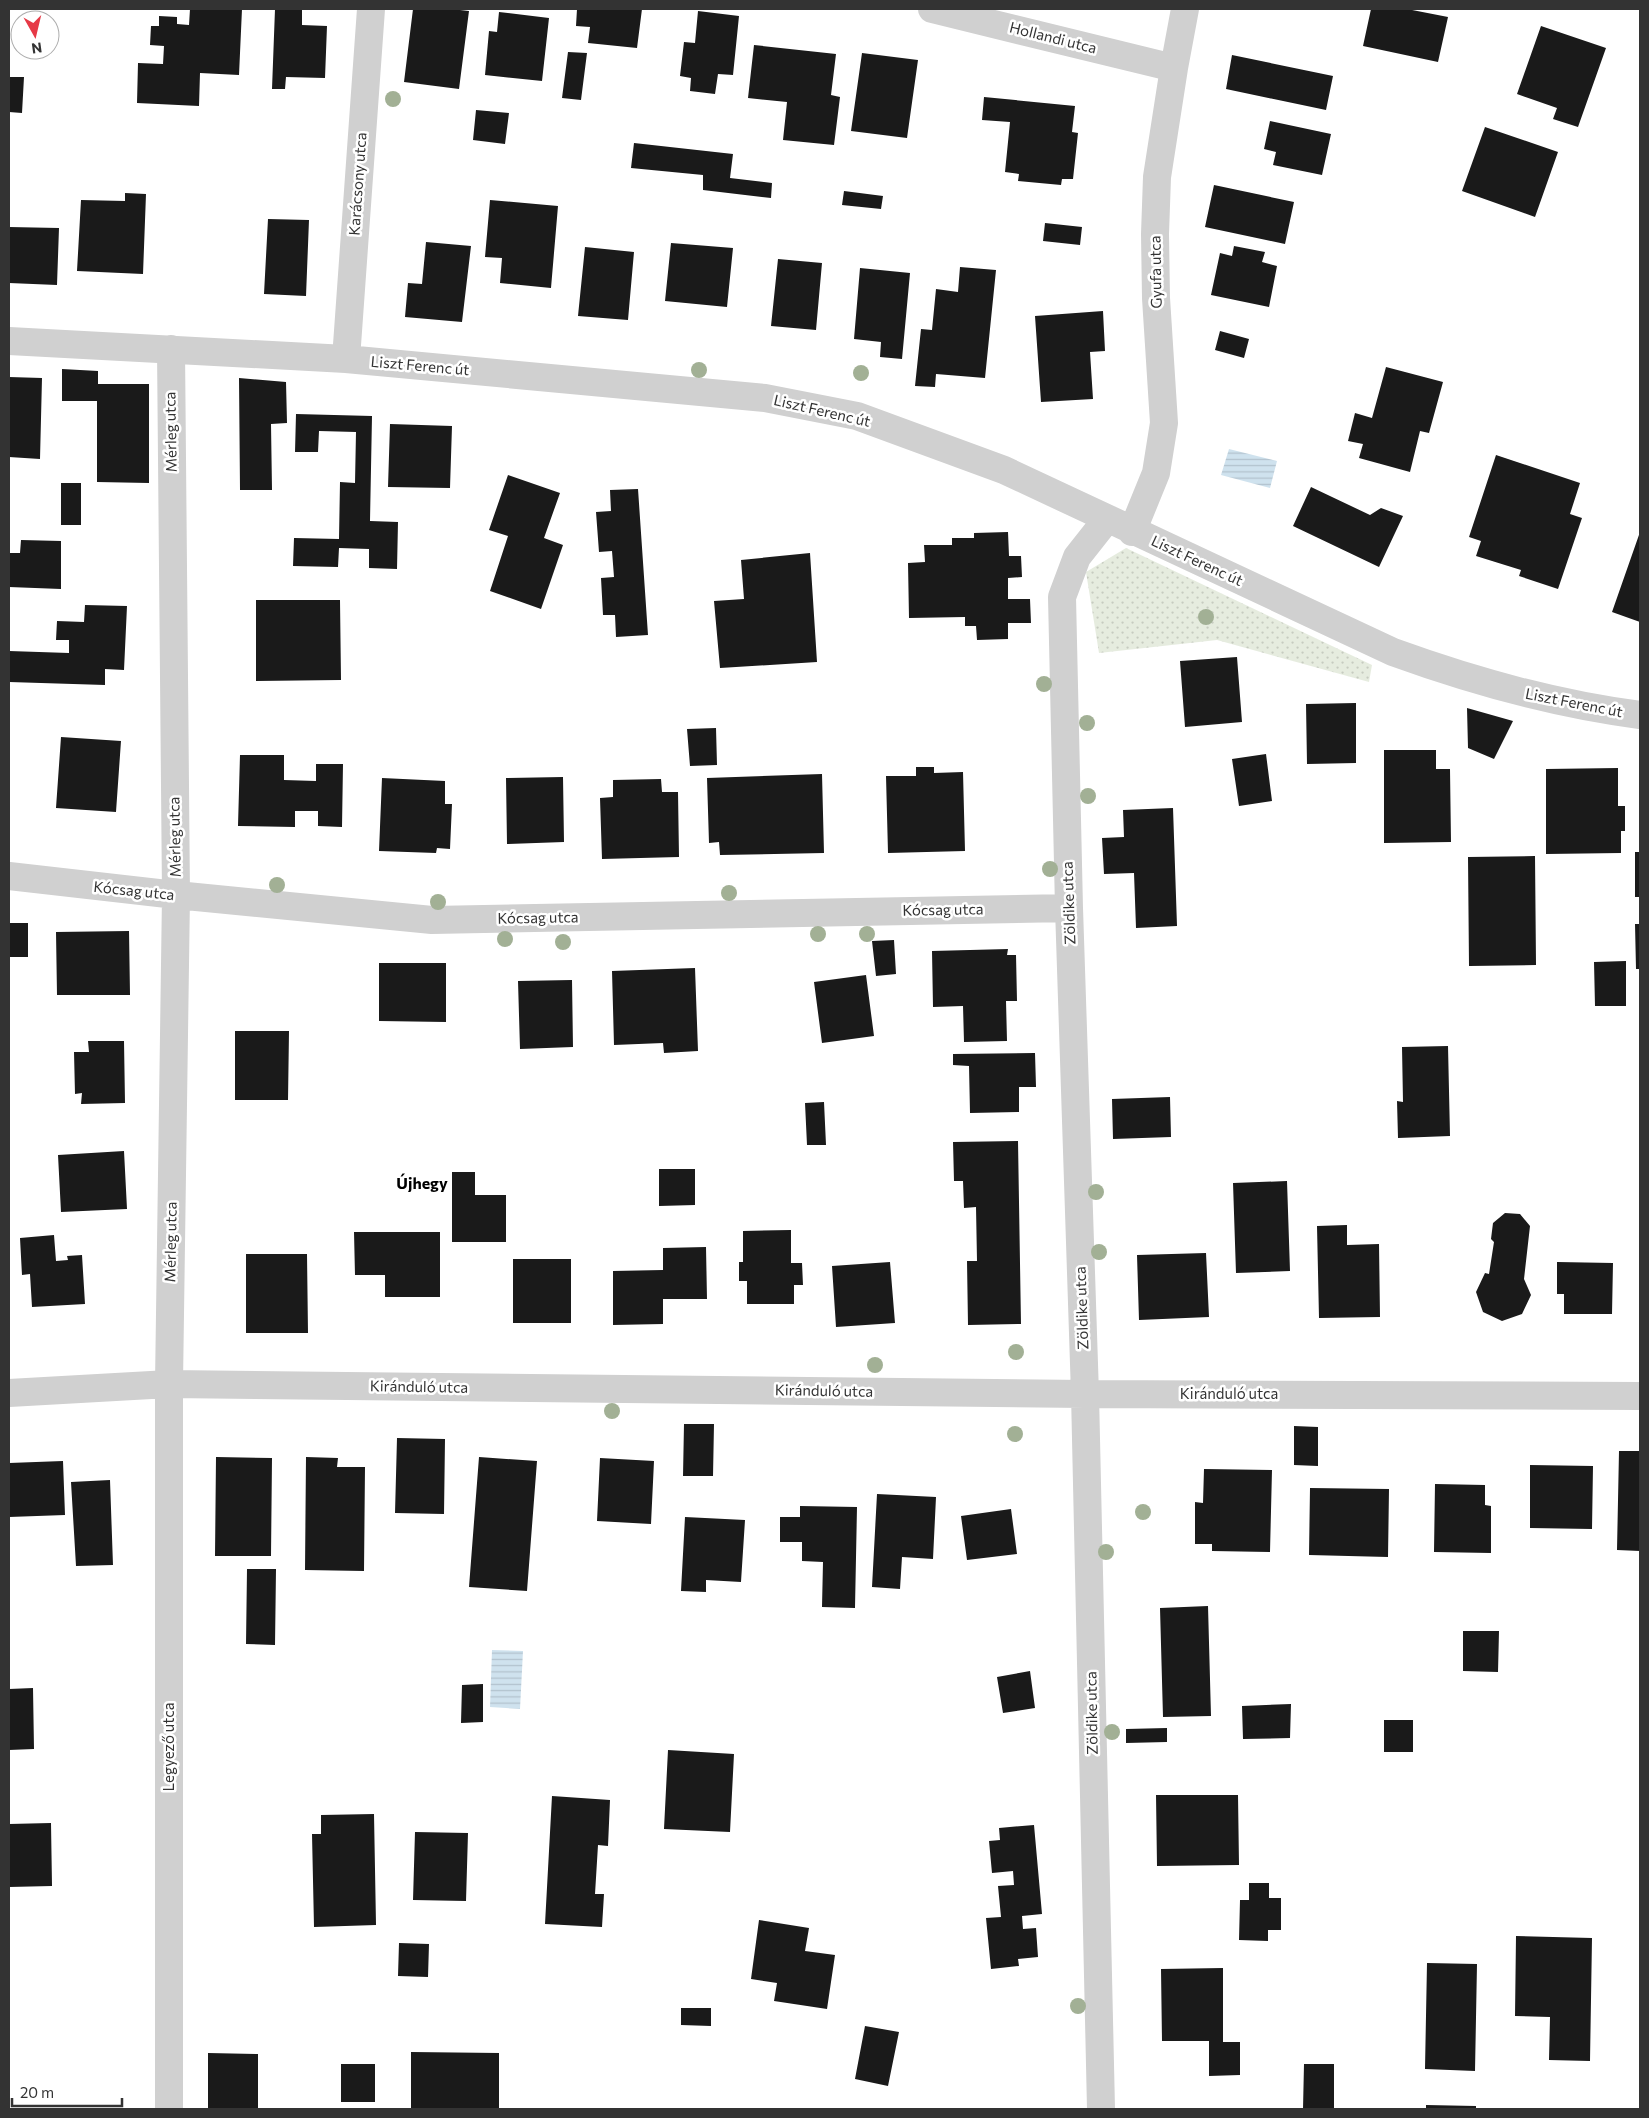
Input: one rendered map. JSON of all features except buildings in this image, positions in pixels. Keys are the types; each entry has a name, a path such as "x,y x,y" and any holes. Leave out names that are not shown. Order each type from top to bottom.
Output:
{"street":[{"name":"Karácsony utca","path":"346,359 371,9"},
{"name":"Hollandi utca","path":"932,9 1174,68"},
{"name":"Gyufa utca","path":"1132,532 1156,474 1164,422 1156,298 1155,234 1157,178 1174,68 1186,9"},
{"name":"Liszt Ferenc út","path":"9,341 346,359 765,398 857,416 1004,470 1132,532 1393,652 1451,673 1530,695 1640,714"},
{"name":"Mérleg utca","path":"169,1384 176,895 171,349"},
{"name":"Zöldike utca","path":"1101,2109 1085,1394 1069,908 1062,597 1077,557 1106,519"},
{"name":"Kócsag utca","path":"9,876 176,895 432,920 1069,908"},
{"name":"Kiránduló utca","path":"9,1393 169,1384 1085,1394 1640,1396"},
{"name":"Legyező utca","path":"169,1384 169,2109"}],"shaded area":[{"path":"1126,548 1372,665 1369,682 1217,640 1099,653 1086,572"}],"water":[{"path":"1229,449 1277,461 1270,488 1221,475"},
{"path":"492,1650 523,1651 520,1709 490,1707"}],"district":[{"name":"Újhegy","path":"422,1183"}]}
